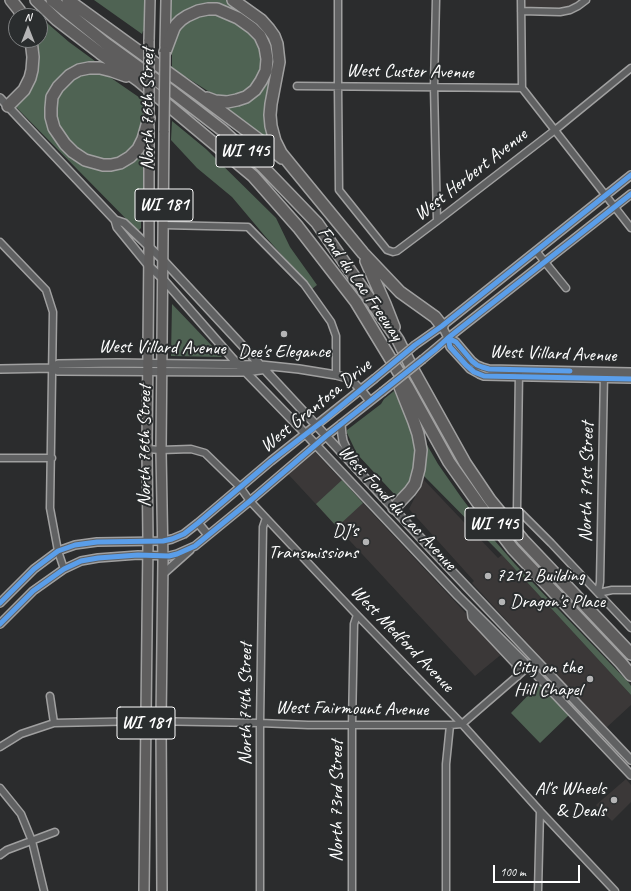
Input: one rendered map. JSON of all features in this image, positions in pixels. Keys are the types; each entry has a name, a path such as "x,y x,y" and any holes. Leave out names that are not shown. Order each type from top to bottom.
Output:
{"highway":[{"path":"10,0 17,8"},
{"name":"Fond du Lac Freeway","path":"36,0 58,20 139,81 253,176 298,227 356,302 407,386 449,462 478,503 513,549 631,675"},
{"name":"Fond du Lac Freeway","path":"52,0 105,43 222,130 263,167 317,223 398,340 465,463 490,500 523,540 631,654"},
{"path":"68,0 266,145 294,170"},
{"path":"233,0 261,20 270,29 277,44 279,62 270,115 275,142 281,153 363,253 400,292 435,317 442,326"},
{"path":"165,52 174,28 181,20 198,11 208,9 217,9 238,18 248,24 260,36 265,47 267,59 266,71 255,90 246,97 227,102 215,102 199,95"},
{"path":"8,106 24,90 31,76 33,68 32,48"},
{"path":"139,81 100,68 79,70 70,75 58,87 52,97 51,117 54,128 65,144 73,152 85,160 103,165 120,163 130,157 138,149 143,139 149,118"},
{"path":"363,253 385,304 398,340"},
{"path":"386,352 414,422 418,434 420,450 419,469 415,484 394,508"}],"main road":[{"name":"North 76th Street","path":"144,891 148,555 147,450 150,0"},
{"name":"North 76th Street","path":"162,891 163,541 161,450 166,0"}],"street":[{"path":"338,0 338,86"},
{"path":"436,0 434,87 437,222"},
{"path":"521,0 522,88 631,228"},
{"path":"521,12 560,12 570,10 586,0"},
{"name":"West Herbert Avenue","path":"338,86 340,190 387,250 393,252 397,251 437,222 631,68"},
{"name":"West Custer Avenue","path":"297,86 522,88"},
{"name":"West Fond du Lac Avenue","path":"0,98 115,220 117,227 148,265 239,365 470,608 529,666 631,775"},
{"name":"West Grantosa Drive","path":"0,603 34,569 58,551 75,545 97,542 163,541 184,534 271,461 415,345 442,326 631,175"},
{"name":"West Grantosa Drive","path":"0,624 33,591 64,569 81,561 98,558 148,555 169,556 195,546 326,436 631,194"},
{"name":"West Fond du Lac Avenue","path":"115,220 124,223 163,260 362,475 631,760"},
{"path":"164,225 248,228 304,284 334,328 337,344 336,375"},
{"path":"1,246 46,290 52,312 52,458 50,508 58,551 64,569"},
{"path":"536,251 566,288"},
{"name":"West Villard Avenue","path":"442,326 448,338 450,347 466,365 474,372 489,377 519,374 604,375 631,372"},
{"name":"West Villard Avenue","path":"0,369 52,368 58,364 113,363 162,368 246,372 263,367"},
{"name":"West Villard Avenue","path":"162,368 239,365 299,369 347,378 354,382 370,401"},
{"path":"519,374 517,509 631,628"},
{"name":"West Villard Avenue","path":"604,375 631,379"},
{"name":"North 71st Street","path":"598,593 600,582 604,375"},
{"path":"341,424 345,446 362,475"},
{"name":"West Medford Avenue","path":"147,450 191,449 205,453 240,487 250,501 462,724 540,811 615,891"},
{"path":"0,458 52,458"},
{"path":"390,524 391,514 394,508"},
{"name":"North 74th Street","path":"260,891 262,527 266,518"},
{"path":"198,523 208,535"},
{"path":"163,574 195,546"},
{"path":"598,593 612,590 631,590"},
{"path":"470,608 472,617 516,664 517,676"},
{"name":"North 73rd Street","path":"352,891 352,725 354,624 357,615"},
{"path":"462,724 536,660"},
{"path":"50,696 54,724"},
{"name":"West Fairmount Avenue","path":"0,747 21,734 54,724 146,721 352,725 462,724"},
{"path":"446,891 446,764 450,725"},
{"path":"0,788 21,814 32,841 44,891"},
{"path":"538,891 540,811"},
{"path":"0,855 7,850 55,832"}],"shaded area":[{"path":"521,0 586,0 570,10 521,11"},
{"path":"315,452 503,653 475,676 288,474"},
{"path":"423,479 498,558 502,555 631,695 631,705 606,728 472,583 474,581 409,509"},
{"path":"626,779 631,785 631,802 612,821 596,805"}],"green space":[{"path":"94,0 145,0 145,31 143,31 142,34"},
{"path":"169,0 230,0 263,26 275,51 273,147 214,105 256,91 266,42 218,6 170,24"},
{"path":"202,11 232,17 259,41 264,58 259,78 245,93 223,98 211,93 186,77 183,78 172,70 172,54 170,52 176,30"},
{"path":"48,24 69,42 99,64 53,87 54,132 98,166 143,148 144,221 141,221 141,228 138,231 15,106 25,93 33,48 48,48"},
{"path":"101,71 143,100 144,125 132,150 117,159 107,160 87,156 71,144 55,121 56,96 75,75"},
{"path":"172,121 206,149 276,218 290,247 317,285 312,289 232,197 197,168 171,140"},
{"path":"172,304 215,349 214,351 222,357 171,356"},
{"path":"394,391 410,425 416,443 415,474 403,494 396,496 357,454 347,433 347,430 381,404 384,399"},
{"path":"423,438 438,464 489,534 515,564 629,683 631,686 631,695 502,555 421,473"},
{"path":"342,480 363,503 337,527 316,504"},
{"path":"540,683 569,715 540,743 511,713"}],"cycle path":[{"path":"0,603 34,569 58,551 75,545 97,542 163,541 184,534 271,461 323,421 415,345 442,326 631,175"},
{"path":"0,624 33,591 64,569 81,561 98,558 138,555 169,556 195,546 326,436 631,194"},
{"path":"448,338 450,347 466,365 474,372 484,376 631,379"},
{"path":"448,338 456,342 477,365 489,369 570,371"}],"place":[{"name":"Dee's Elegance","path":"284,334"},
{"name":"DJ's Transmissions","path":"366,542"},
{"name":"7212 Building","path":"488,576"},
{"name":"Dragon's Place","path":"502,602"},
{"name":"City on the Hill Chapel","path":"590,679"},
{"name":"Al's Wheels & Deals","path":"614,800"}]}
